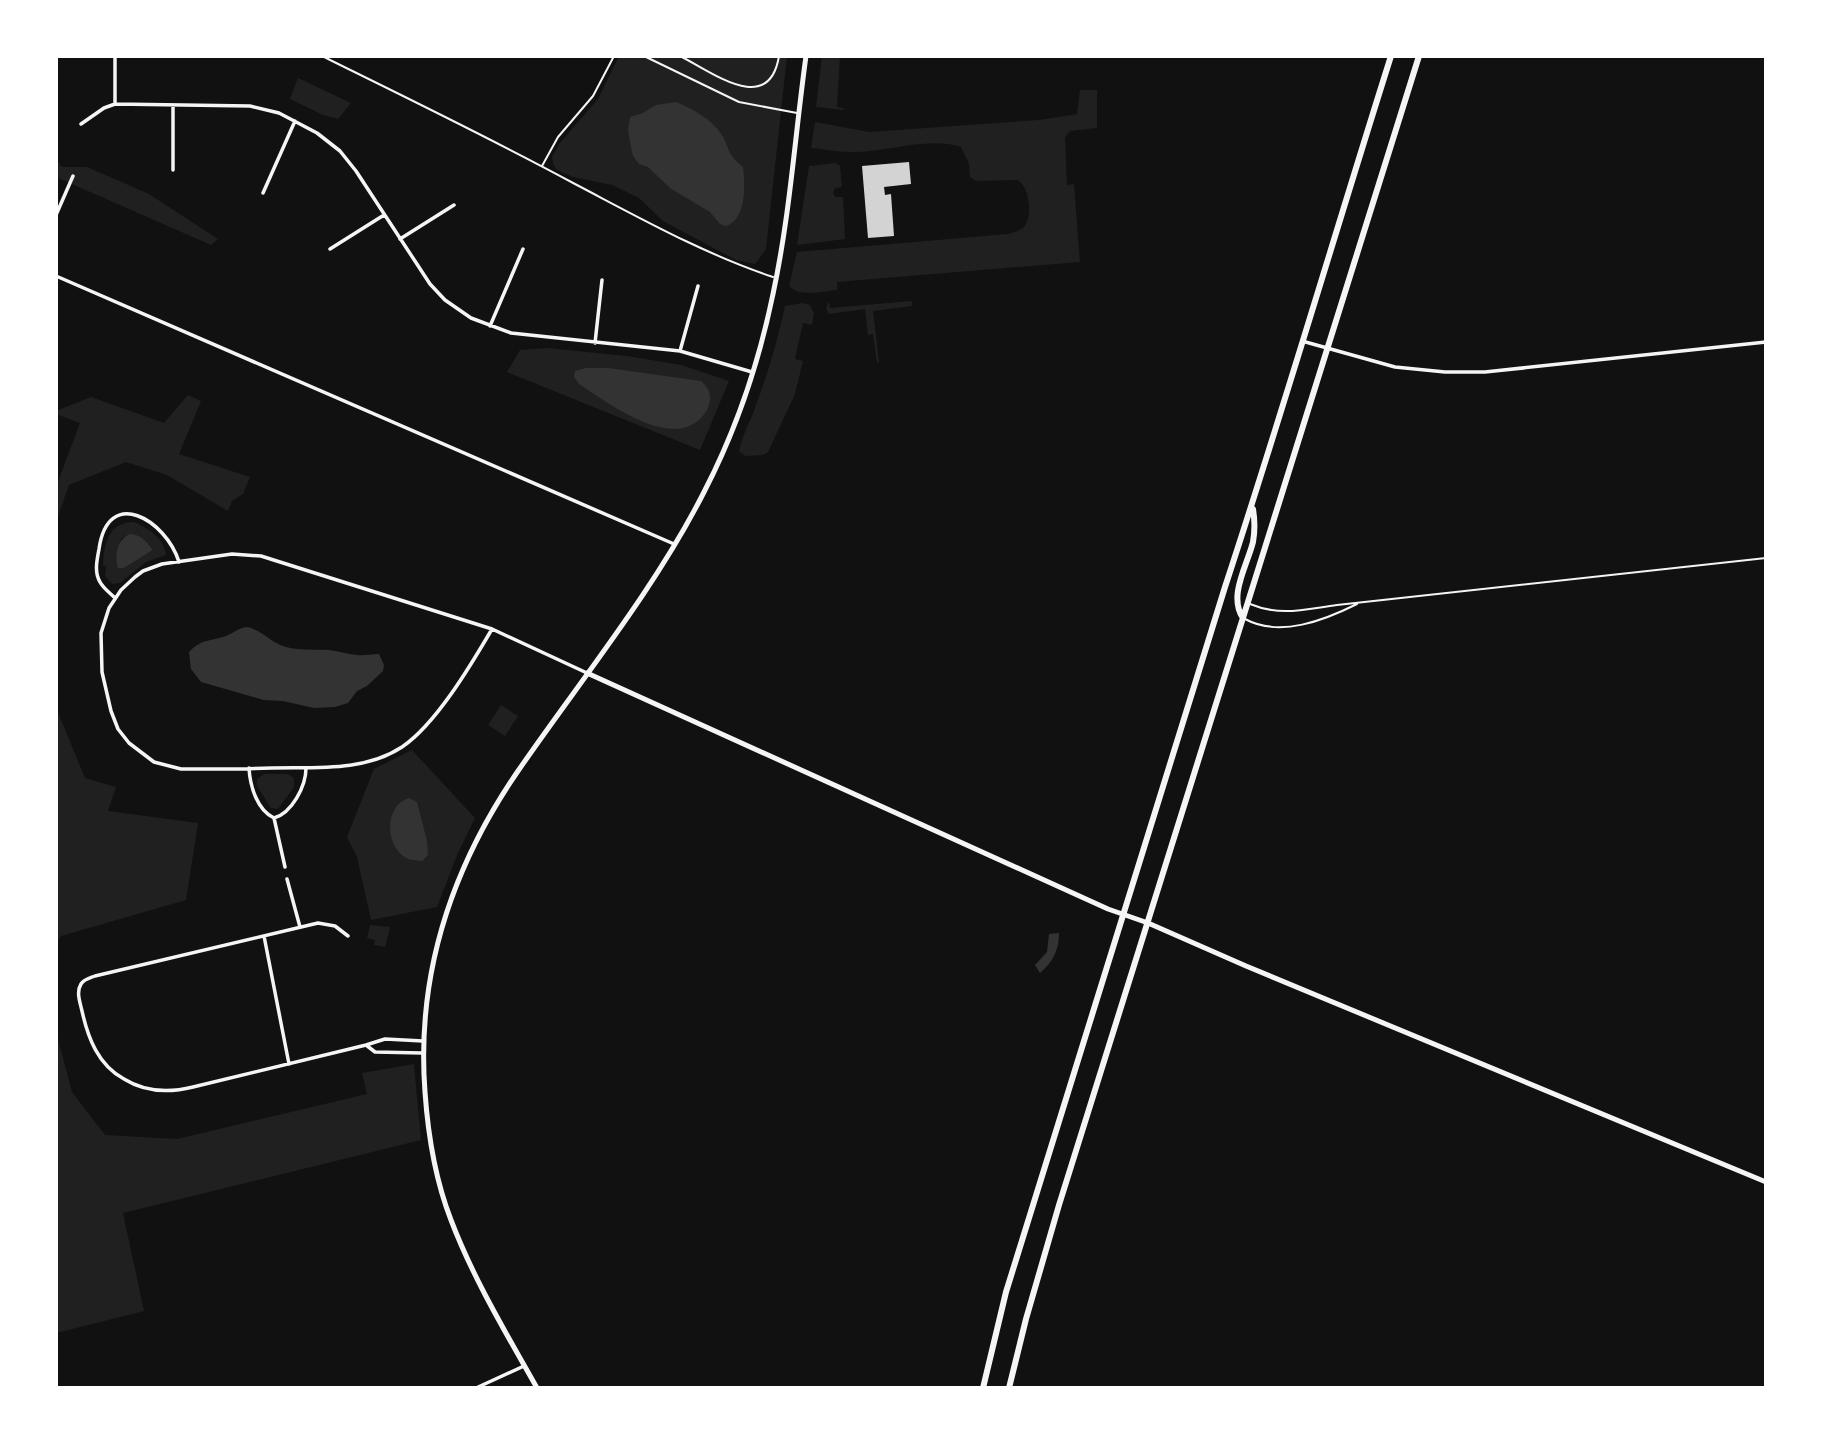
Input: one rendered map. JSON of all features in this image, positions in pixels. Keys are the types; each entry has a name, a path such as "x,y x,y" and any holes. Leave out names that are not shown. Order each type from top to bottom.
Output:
{"main road":[{"path":"537,1388 465,1255 442,1194 429,1135 422,1053 428,990 437,942 459,874 486,821 639,600 710,480 737,420 763,339 776,278 806,56"},
{"path":"983,1388 1006,1292 1225,587 1253,507 1391,56"},
{"path":"1009,1388 1059,1205 1419,56"},
{"path":"1243,618 1237,599 1253,542 1253,507"},
{"path":"587,673 1123,915 1148,923 1257,971 1766,1182"}],"street":[{"path":"115,104 116,56"},
{"path":"81,124 104,108 115,104 250,106 279,113 317,133 340,150 430,284 445,300 471,318 511,333 680,351 752,372"},
{"path":"173,105 173,170"},
{"path":"263,193 295,121"},
{"path":"56,215 73,176"},
{"path":"400,239 454,205"},
{"path":"330,248 384,215"},
{"path":"490,326 523,249"},
{"path":"56,276 674,544"},
{"path":"595,343 602,280"},
{"path":"680,351 698,286"},
{"path":"1302,341 1395,367 1445,372 1485,372 1766,342"},
{"path":"114,598 100,582 97,571 103,529 110,519 119,514 131,513 152,522 166,536 176,551 179,562"},
{"path":"492,629 430,721 401,747 371,761 351,766 166,767 141,754 118,729 103,672 101,633 105,618 114,598 143,571 162,564 246,553 492,629 587,673"},
{"path":"248,768 249,782 258,801 265,813 274,818 285,867"},
{"path":"274,818 286,812 299,792 306,778 306,768"},
{"path":"287,878 300,927"},
{"path":"348,936 335,926 318,923 95,976 83,981 79,987 86,1031 99,1057 124,1080 144,1087 178,1091 385,1039 423,1041"},
{"path":"264,936 289,1064"},
{"path":"366,1045 375,1052 422,1053"},
{"path":"476,1388 524,1366"}],"lane":[{"path":"322,56 642,220 728,261 776,278"},
{"path":"542,167 558,137 593,96 614,56"},
{"path":"643,56 739,102 798,113"},
{"path":"680,56 743,88 754,88 764,85 775,73 779,56"},
{"path":"1248,603 1290,613 1766,558"},
{"path":"1243,618 1263,626 1287,627 1339,613 1358,604"}],"shaded area":[{"path":"619,56 787,56 766,249 755,264 736,260 663,221 639,198 612,185 573,177 557,170 553,164 552,157 560,143 598,99"},
{"path":"822,56 840,56 837,107 844,108 843,110 816,107"},
{"path":"298,78 351,103 338,119 323,115 290,99"},
{"path":"1080,90 1097,90 1097,128 1070,131 1065,138 1067,185 1074,184 1080,262 837,282 837,290 819,292 799,292 789,286 797,252 1008,234 1024,227 1029,216 1029,202 1021,183 1017,180 976,181 970,177 969,164 961,147 934,143 863,152 811,148 815,122 869,132 1039,120 1077,114"},
{"path":"676,102 713,124 722,135 731,155 743,167 744,192 741,209 733,222 726,226 720,224 710,212 670,188 648,167 639,164 633,156 628,130 630,117 656,105"},
{"path":"56,159 62,167 87,167 149,194 218,239 211,245 56,177"},
{"path":"836,163 840,166 842,187 835,188 833,193 835,197 843,197 845,239 797,245 809,166"},
{"path":"829,301 830,308 912,301 912,306 873,311 877,363 873,334 868,335 865,309 829,314 826,308"},
{"path":"803,303 810,305 814,313 812,325 803,323 795,359 803,361 795,394 768,452 745,456 739,451 740,445 769,368 785,306"},
{"path":"547,348 627,356 681,365 729,381 700,450 507,372 520,350"},
{"path":"608,368 701,381 710,394 709,406 695,423 680,429 662,428 626,413 579,384 574,377 575,371"},
{"path":"188,395 201,401 179,454 250,477 243,494 232,501 228,511 167,475 126,462 69,485 56,522 56,487 80,423 56,414 56,411 91,397 164,423"},
{"path":"134,522 150,531 159,539 166,555 146,562 120,583 112,584 105,576 106,566 103,566 106,542 113,530 125,523","holes":["129,534 137,535 153,550 124,568 117,551 122,538"]},
{"path":"129,534 146,541 153,550 124,568 118,568 118,549"},
{"path":"247,627 291,648 360,655 379,654 384,665 383,671 367,686 357,691 348,703 335,707 314,708 264,700 201,682 191,669 189,652 202,642"},
{"path":"56,671 57,710 85,778 116,787 108,811 198,823 186,900 61,936 56,944"},
{"path":"501,705 518,716 505,736 488,725"},
{"path":"412,750 475,818 437,907 371,920 357,857 347,837 374,769"},
{"path":"264,774 288,774 294,778 294,787 278,809 271,808 257,786 257,779"},
{"path":"409,798 417,802 427,841 428,855 422,861 403,856 396,848 390,831 392,814 396,807"},
{"path":"370,925 390,927 385,947 374,945 375,940 367,938"},
{"path":"1059,933 1054,955 1040,973 1035,965 1047,952 1049,934"},
{"path":"56,1031 72,1092 105,1135 177,1139 367,1094 362,1073 414,1064 421,1140 123,1213 144,1311 56,1333"}],"building":[{"path":"909,162 911,184 884,187 885,195 891,194 894,236 868,238 862,166"}]}
